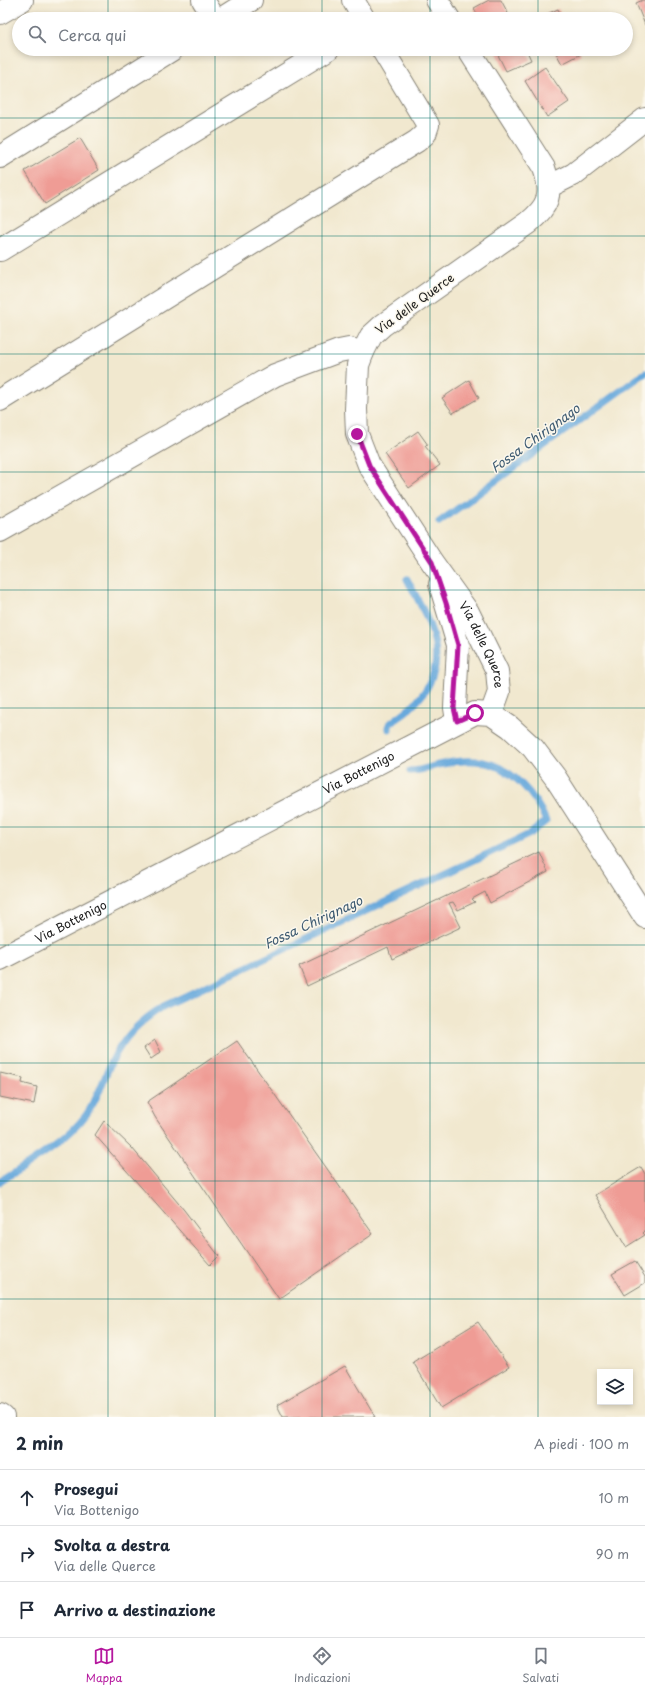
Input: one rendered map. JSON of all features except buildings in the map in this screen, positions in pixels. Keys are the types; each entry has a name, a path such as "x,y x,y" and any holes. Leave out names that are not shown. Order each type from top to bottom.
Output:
{"main road":[{"path":"0,13 22,0"},
{"path":"203,0 210,12"},
{"path":"232,12 251,0"},
{"path":"353,0 360,12"},
{"path":"437,0 445,12"},
{"path":"0,157 162,56"},
{"path":"0,250 317,56"},
{"path":"0,400 417,141 425,134 428,125 386,56"},
{"path":"472,56 544,168 550,186 574,174 645,119"},
{"name":"Via delle Querce","path":"491,714 498,692 497,671 468,612 432,562 369,465 357,434 358,365 372,336 384,325 534,218 548,199 550,186"},
{"path":"0,530 275,375 339,351 349,349 363,352"},
{"name":"Via delle Querce","path":"432,562 458,645 454,708 457,721"},
{"name":"Via Bottenigo","path":"0,959 457,721 475,713 491,714"},
{"path":"491,714 510,727 533,748 555,777 645,917"}],"waterway":[{"name":"Fossa Chirignago","path":"439,522 645,373"},
{"name":"Fossa Chirignago","path":"389,729 389,725 409,709 429,685 434,669 436,654 434,639 429,624 407,579"},
{"name":"Fossa Chirignago","path":"0,1182 57,1144 68,1135 86,1115 94,1103 116,1053 133,1030 147,1017 164,1006 530,834 546,821 542,811 529,792 513,776 493,765 478,761 463,761 410,771"}],"route":[{"path":"357,434 369,465 432,562 458,645 454,708 457,721 475,713"}]}
